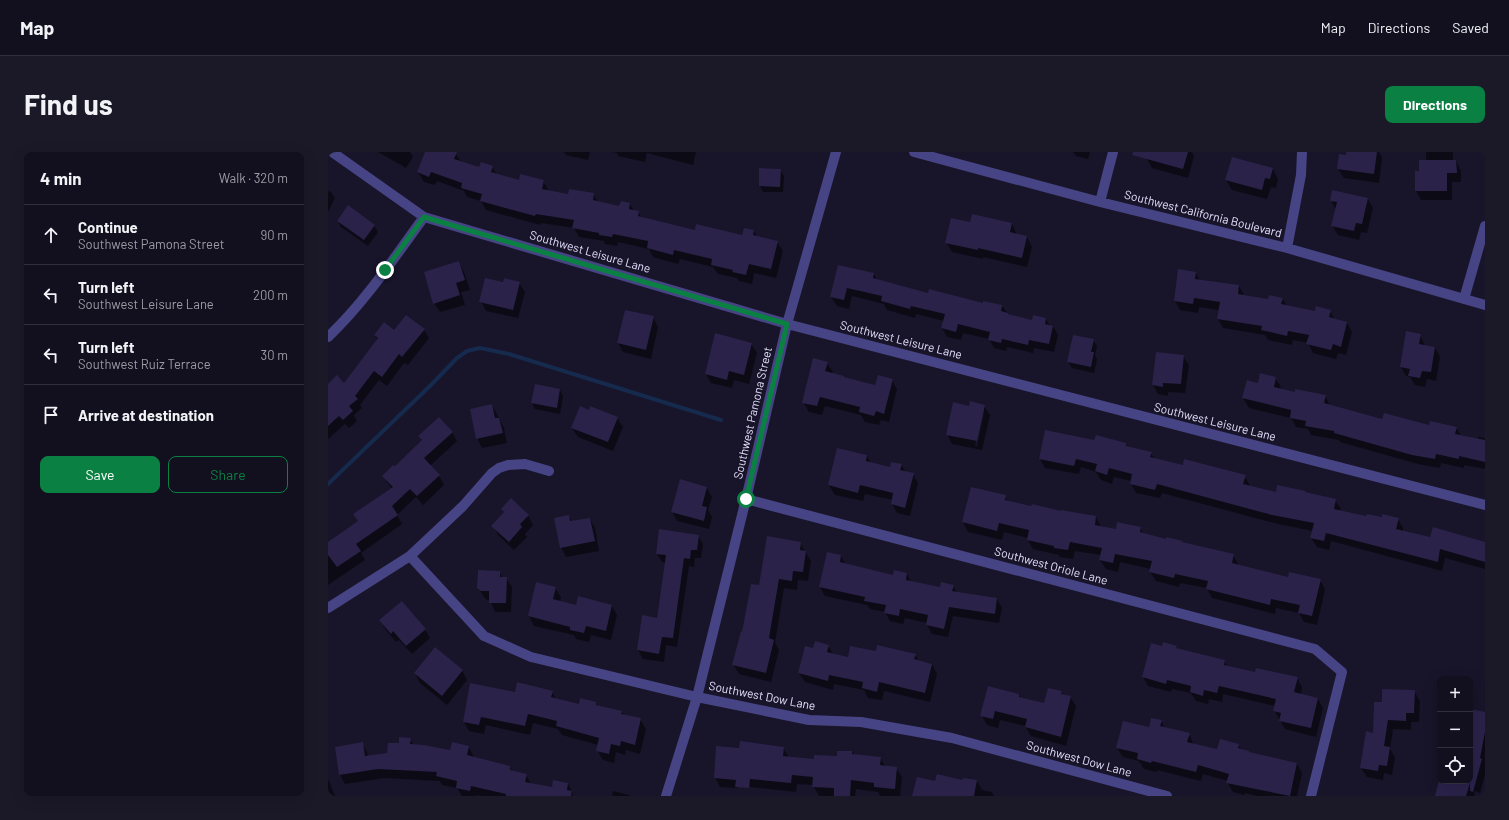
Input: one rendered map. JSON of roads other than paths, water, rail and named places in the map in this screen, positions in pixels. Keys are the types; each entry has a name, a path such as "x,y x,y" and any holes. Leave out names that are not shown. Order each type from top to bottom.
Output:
{"street":[{"name":"Southwest Leisure Lane","path":"332,152 424,217 787,324 1485,505"},
{"name":"Southwest Pamona Street","path":"666,796 697,697 787,324 836,152"},
{"name":"Southwest California Boulevard","path":"914,152 1100,202 1287,248 1485,305"},
{"path":"1100,202 1113,152"},
{"path":"1287,248 1301,174 1302,152"},
{"path":"328,337 341,325 385,270 424,217"},
{"path":"1464,299 1485,226"},
{"path":"328,608 410,556 463,506 499,468 508,465 525,464 549,471"},
{"name":"Southwest Oriole Lane","path":"746,499 1315,649 1342,672 1311,796"},
{"name":"Southwest Dow Lane","path":"410,556 484,636 531,657 697,697 809,720 861,722 952,738 1167,796"}],"waterway":[{"path":"328,484 457,358 467,351 480,348 509,354 721,420"}]}
